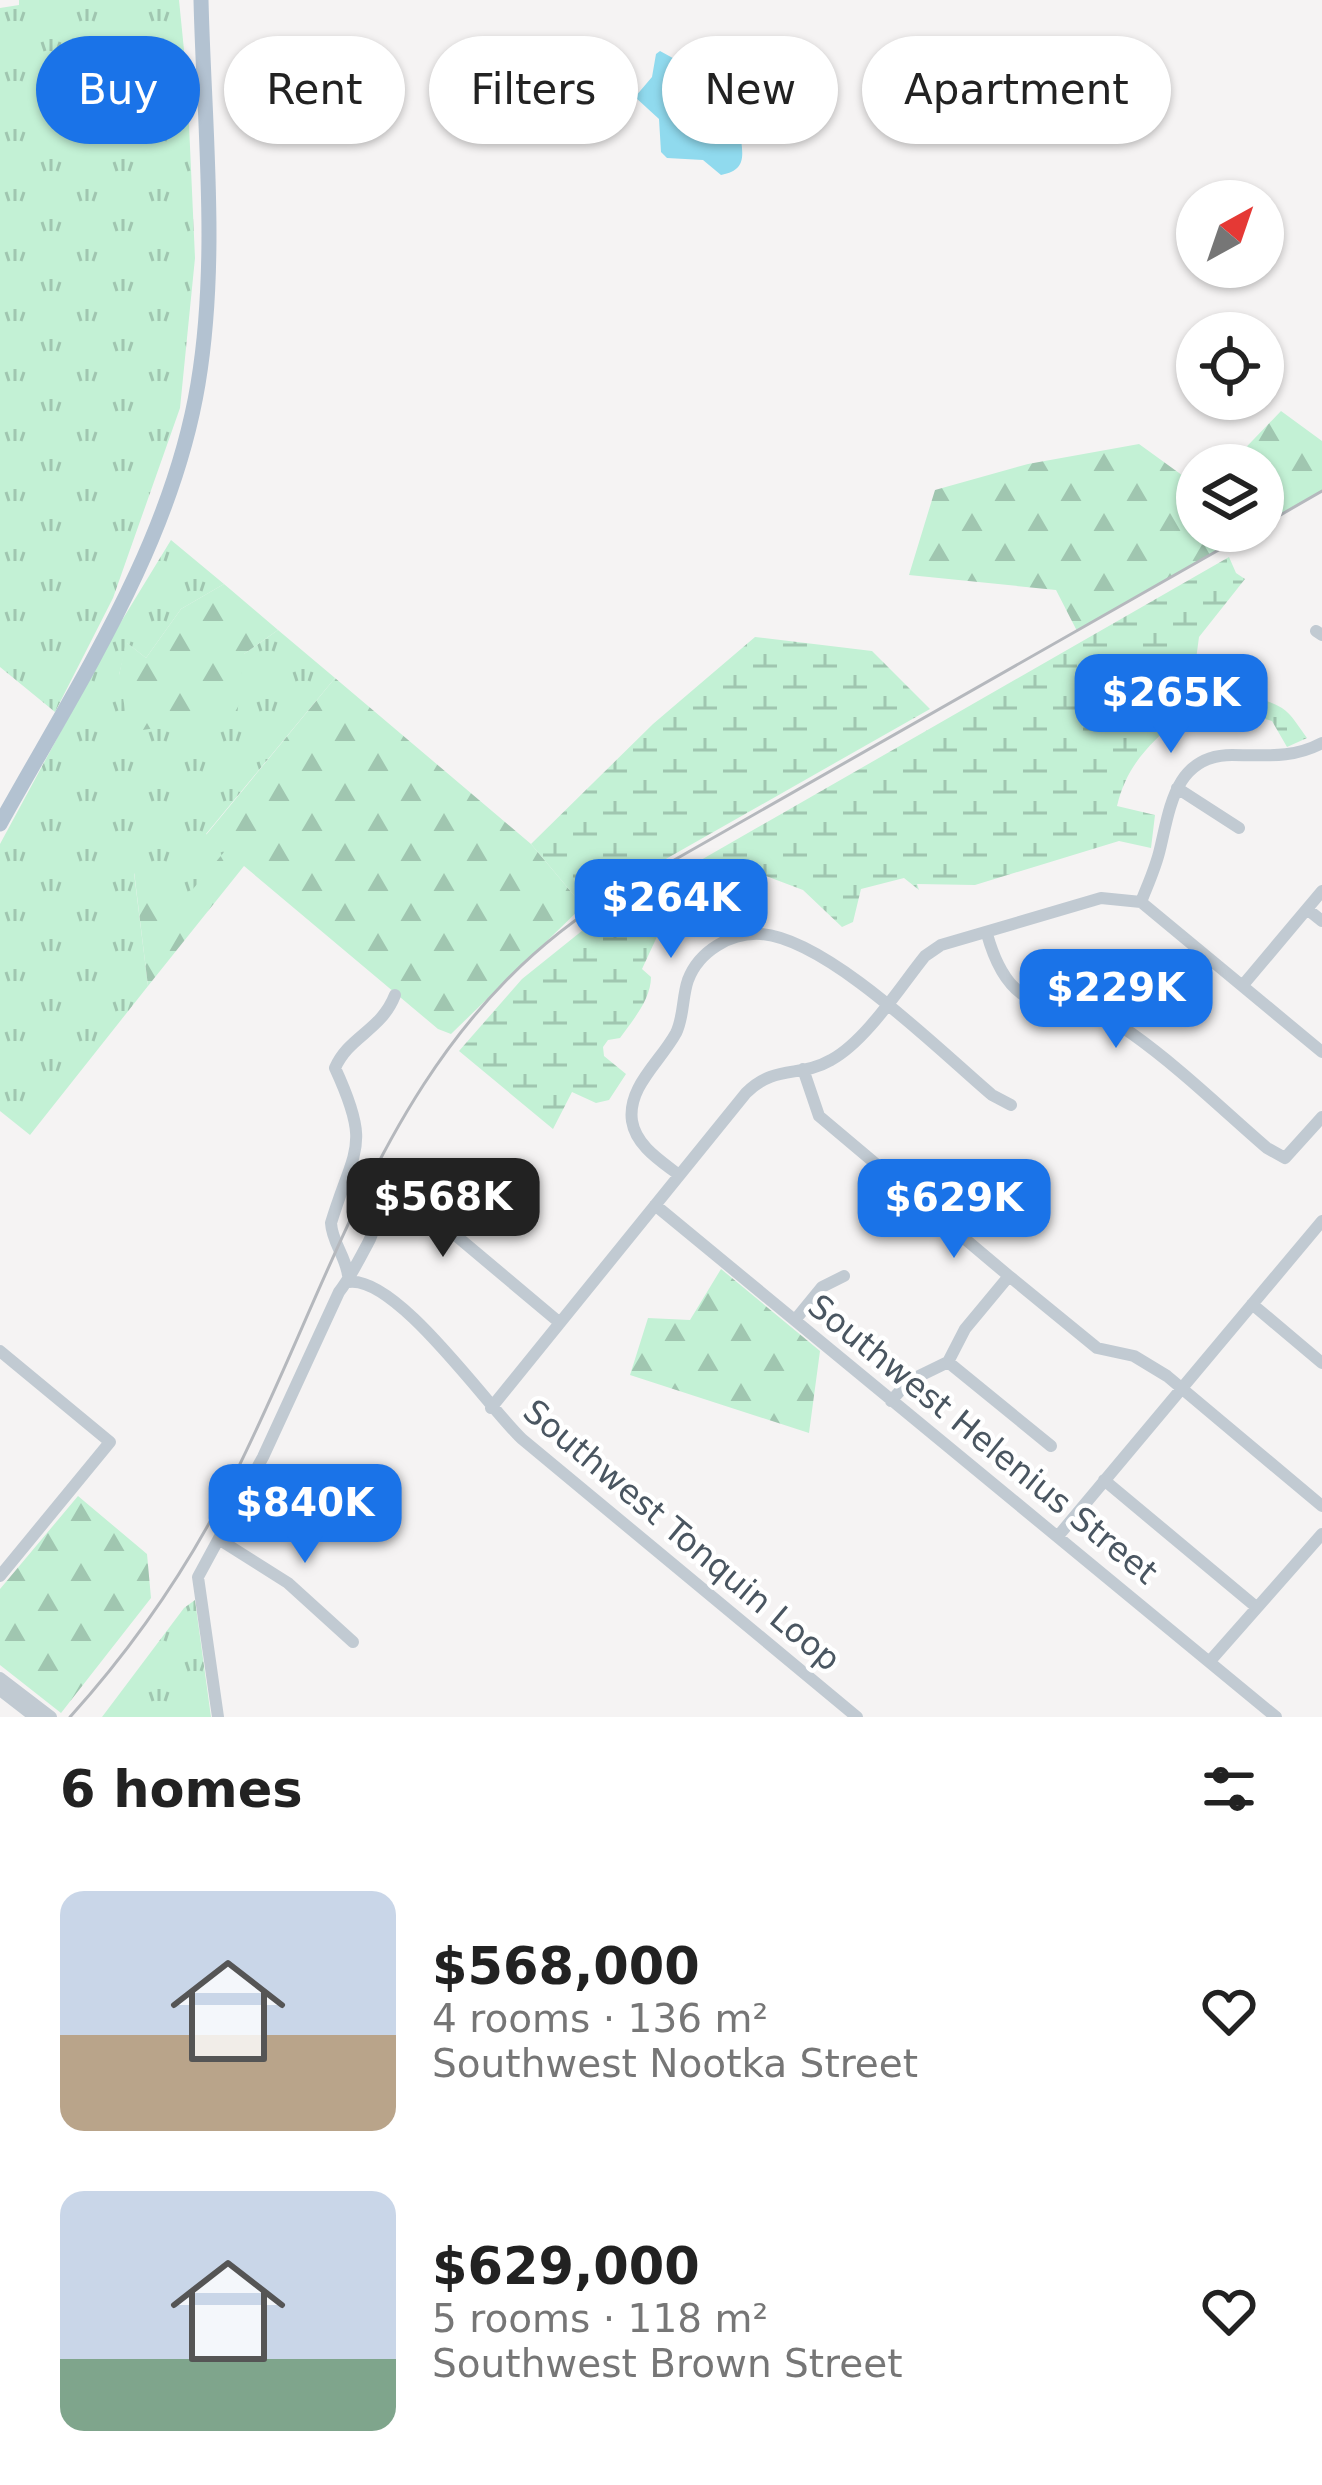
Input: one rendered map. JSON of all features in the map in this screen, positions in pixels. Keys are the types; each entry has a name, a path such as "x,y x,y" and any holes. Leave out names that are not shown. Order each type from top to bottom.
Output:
{"main road":[{"path":"0,824 139,571 187,435 199,380 207,295 201,0"}],"street":[{"path":"1141,902 1169,803 1195,767 1225,755 1300,755 1322,742"},
{"path":"1177,788 1239,828"},
{"path":"1243,985 1322,891"},
{"path":"491,1408 753,1086 781,1071 817,1067 846,1051 940,945 1101,898 1141,902 1322,1052"},
{"path":"1307,909 1322,921"},
{"path":"986,934 1003,975 1016,988 1044,1006 1097,1016 1127,1030 1285,1158 1322,1117"},
{"path":"680,1175 641,1142 634,1130 632,1108 642,1083 679,1027 687,982 702,958 716,946 743,935 782,939 826,959 992,1095 1011,1105"},
{"path":"349,1282 345,1256 331,1223 356,1156 358,1137 335,1068 347,1048 379,1024 394,995"},
{"path":"803,1070 819,1116 1009,1276 1097,1348 1150,1364 1322,1505"},
{"path":"218,1717 198,1577 339,1292 349,1282 352,1266 369,1242 380,1205 394,1194 416,1202 560,1323"},
{"name":"Southwest Helenius Street","path":"655,1205 1276,1717"},
{"path":"1058,1534 1320,1227"},
{"path":"795,1320 822,1287 844,1276"},
{"path":"891,1401 909,1381 948,1362 965,1329 1009,1276"},
{"name":"Southwest Tonquin Loop","path":"349,1282 365,1282 403,1311 456,1359 491,1408 522,1439 857,1717"},
{"path":"1252,1304 1322,1363"},
{"path":"0,1351 110,1442 0,1576"},
{"path":"948,1362 1051,1446"},
{"path":"1104,1480 1255,1606"},
{"path":"1210,1661 1322,1534"},
{"path":"220,1540 288,1583 353,1642"},
{"path":"0,1678 51,1717"},
{"path":"0,1690 35,1717"}],"green space":[{"path":"19,0 179,0 183,36 36,36 36,144 190,144 195,258 180,408 113,598 55,712 0,667 0,8 19,5"},
{"path":"1284,413 1322,441 1322,491 1284,513 1284,444 1249,444 1272,420 1284,420"},
{"path":"1139,444 1176,471 1176,552 1215,552 1077,631 1056,590 909,575 935,490 1028,464"},
{"path":"171,540 224,584 181,609 146,658 127,643 119,675 244,654 278,630 335,678 206,834 226,851 177,909 134,873 148,986 30,1135 0,1111 0,844 113,635"},
{"path":"1229,557 1236,573 1245,579 1199,637 1195,667 1215,686 1282,708 1307,738 1287,747 1272,721 1245,713 1182,715 1134,766 1117,806 1155,815 1151,848 1119,841 975,885 917,884 919,890 904,878 861,889 853,922 842,927 803,890 724,860 702,864 687,872 642,969 651,977 645,1001 620,1038 608,1040 603,1047 604,1056 626,1074 609,1100 596,1103 572,1092 553,1129 459,1051 522,979 593,922"},
{"path":"224,584 278,630 244,654 237,716 129,732 119,675 126,642 146,658 181,609"},
{"path":"755,637 872,651 930,709 583,906 531,844 653,724"},
{"path":"335,678 531,844 583,906 451,1034 438,1029 244,866 148,986 134,871 177,908 225,851 206,835"},
{"path":"721,1269 820,1351 809,1433 630,1375 648,1318 690,1320"},
{"path":"78,1496 147,1554 151,1598 61,1713 0,1665 0,1589"},
{"path":"195,1600 211,1717 102,1717 184,1608"}],"water":[{"path":"662,52 662,144 741,144 740,165 730,173 721,175 703,160 667,158 661,152 659,119 638,100 652,77 656,54"}],"railway":[{"path":"1284,513 1322,491"},
{"path":"70,1717 139,1632 199,1540 234,1476 384,1153 428,1078 480,1009 542,947 618,892 1215,552"}]}
